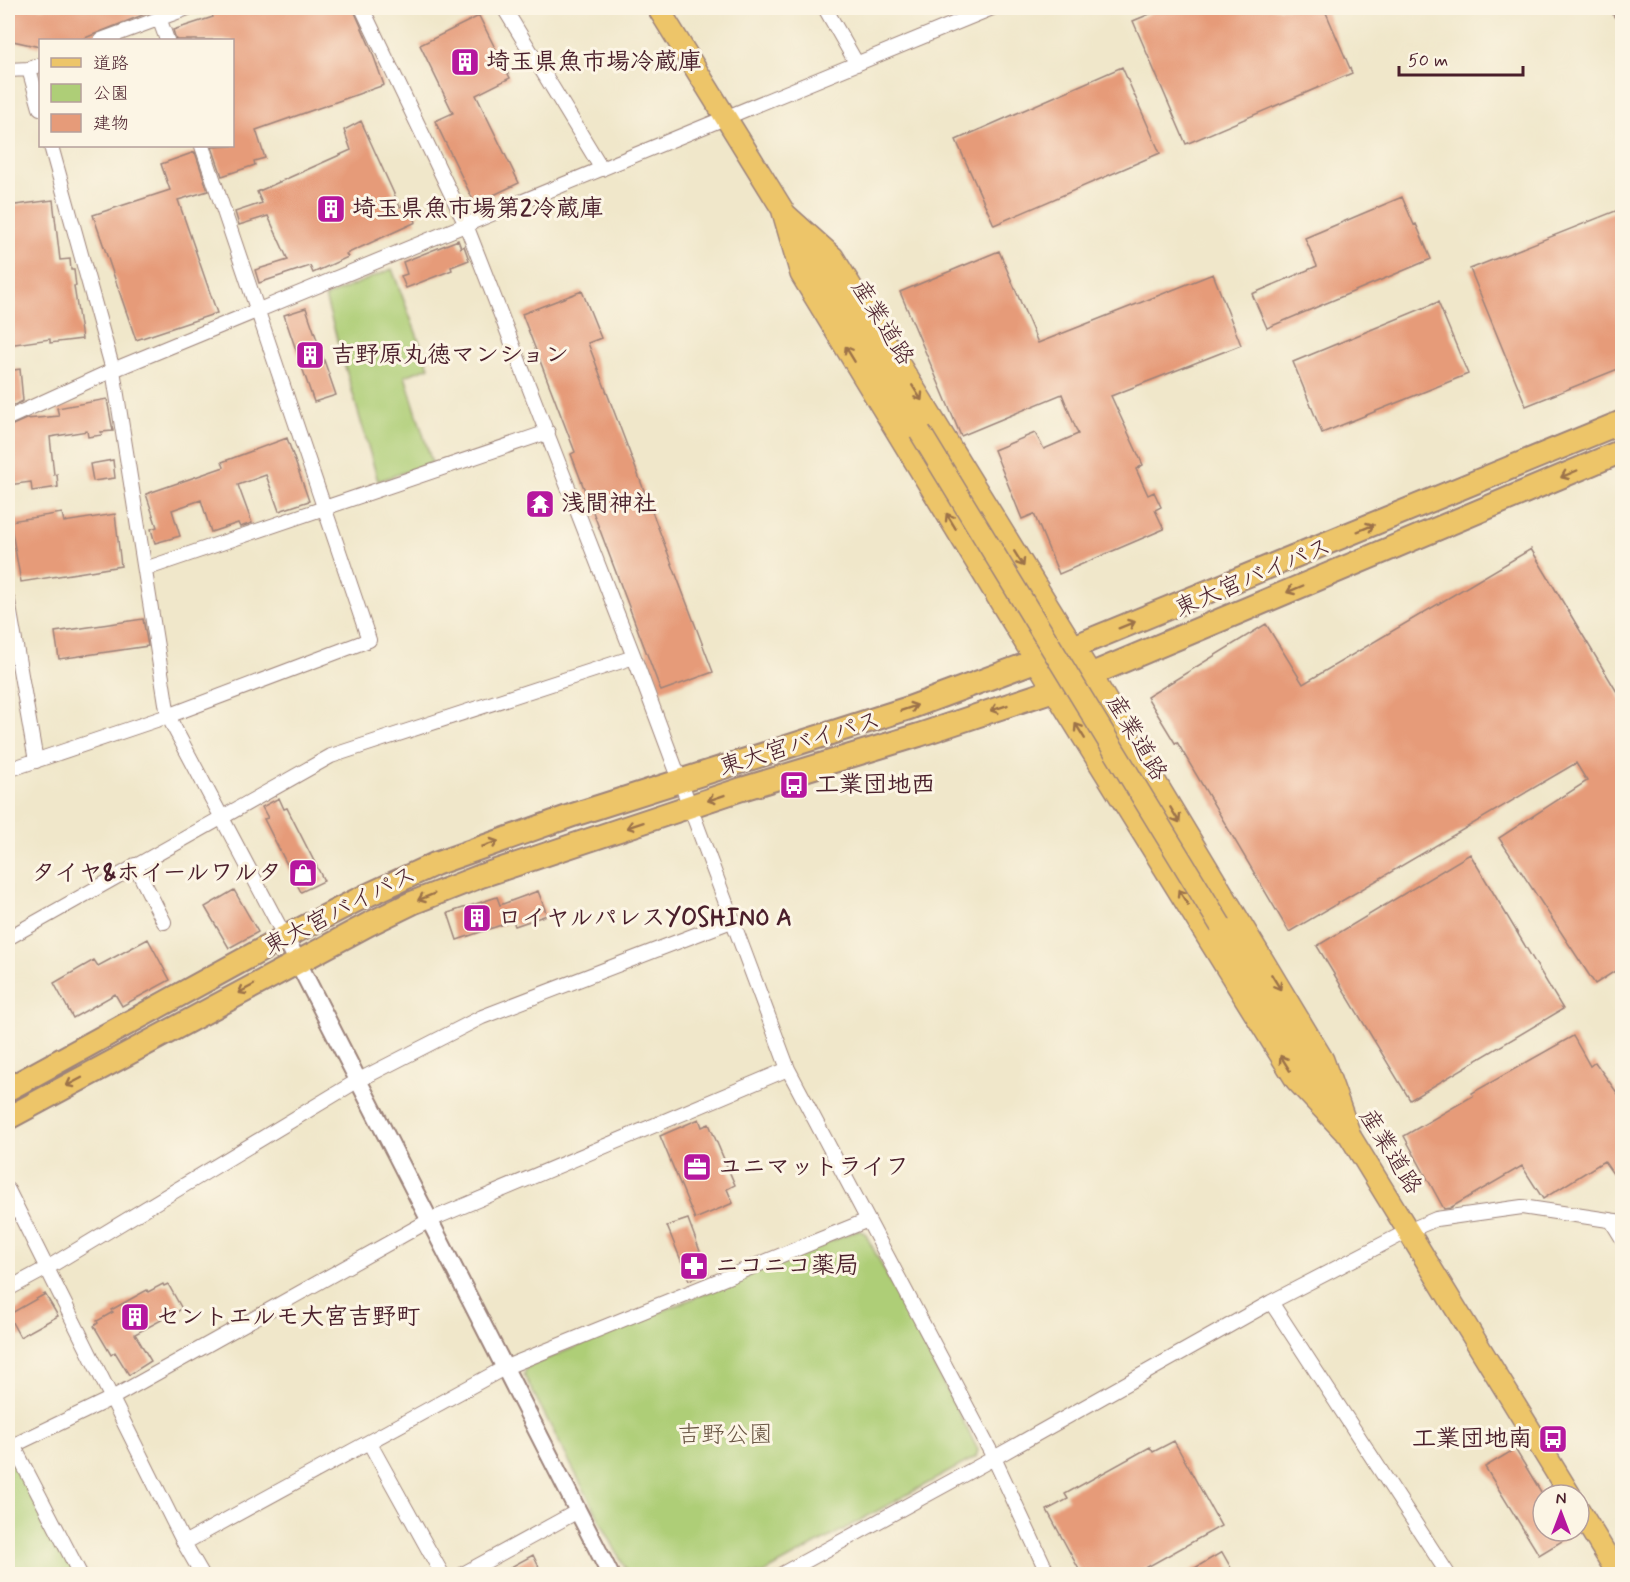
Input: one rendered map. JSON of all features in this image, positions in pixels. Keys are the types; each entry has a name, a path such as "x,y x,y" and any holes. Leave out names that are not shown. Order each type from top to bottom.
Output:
{"highway":[{"name":"東大宮バイパス","path":"8,1089 285,937 435,864 681,780 909,708 1073,647 1623,422"},
{"name":"東大宮バイパス","path":"8,1118 369,924 445,889 742,789 919,735 1054,690 1623,451"}],"main road":[{"name":"産業道路","path":"657,8 920,432 1563,1483"},
{"path":"783,212 833,257 1091,675 1323,1060 1351,1138"},
{"path":"783,212 801,274 1054,690 1296,1080 1351,1138"},
{"path":"1591,1530 1618,1575"}],"street":[{"path":"104,39 188,8"},
{"path":"362,8 466,225 681,780 788,1069 994,1458 1048,1575"},
{"path":"504,8 602,169"},
{"path":"825,8 857,64"},
{"path":"8,418 113,370 602,169 725,116 992,8"},
{"path":"1620,8 1623,12"},
{"path":"159,18 167,39"},
{"path":"8,70 35,67 39,100"},
{"path":"51,147 113,370 168,716 298,962 610,1575"},
{"path":"8,770 168,716 369,640 202,147"},
{"path":"145,569 548,432"},
{"path":"8,601 36,761"},
{"path":"8,938 331,756 634,657"},
{"path":"135,865 164,922"},
{"path":"8,1289 47,1268 357,1081 482,1017 734,920"},
{"path":"80,1575 10,1446 112,1398 430,1220 788,1069"},
{"path":"8,1190 184,1544 202,1575"},
{"path":"782,1575 1271,1302 1408,1231 1436,1219 1522,1207 1617,1221 1623,1238"},
{"path":"184,1544 506,1368 868,1220"},
{"path":"1271,1302 1448,1575"},
{"path":"369,1442 442,1575"},
{"path":"463,1575 578,1511"}],"green space":[{"path":"392,269 429,367 405,376 432,463 378,481 325,297"},
{"name":"吉野公園","path":"858,1230 865,1233 978,1450 976,1457 762,1574 628,1574 524,1375 527,1367"},
{"path":"8,1465 18,1466 75,1574 8,1574"}],"building":[{"path":"8,8 160,8 82,39 39,39 39,47 13,41 8,30"},
{"path":"209,8 353,8 384,85 256,130 265,158 254,161 255,165 222,176 212,147 234,147 234,39 176,39 173,30 213,17"},
{"path":"1164,8 1324,8 1352,73 1186,144 1133,21"},
{"path":"479,16 510,78 476,95 519,183 475,204 435,121 453,113 420,45"},
{"path":"1122,67 1160,153 994,225 956,140"},
{"name":"埼玉県魚市場第2冷蔵庫","path":"361,121 400,207 412,201 419,215 414,217 416,222 346,254 348,257 313,273 310,266 259,283 255,270 288,260 268,216 239,225 235,212 262,203 257,192 351,150 344,130"},
{"path":"195,152 208,191 178,200 217,313 136,340 93,215 170,190 161,164"},
{"path":"1402,197 1431,259 1267,328 1252,294 1317,266 1305,238"},
{"path":"53,200 60,260 70,259 71,270 74,270 76,286 74,286 82,339 50,343 50,339 8,345 8,307 14,306 8,263 8,206"},
{"path":"1623,208 1623,367 1526,406 1470,269"},
{"path":"458,240 461,248 464,246 469,260 451,267 452,270 406,288 401,276 407,274 403,262"},
{"path":"999,251 1038,343 1213,274 1241,345 1111,396 1143,465 1136,469 1148,495 1154,492 1161,507 1155,510 1164,529 1059,574 1034,514 1022,519 994,450 1035,433 1044,449 1078,434 1062,394 961,436 900,292"},
{"path":"582,291 601,338 588,343 713,672 661,691 571,454 575,452 522,314"},
{"path":"1438,302 1468,374 1322,433 1293,362"},
{"name":"吉野原丸徳マンション","path":"306,308 336,395 314,402 284,315"},
{"path":"20,369 23,401 8,408 8,371"},
{"path":"107,399 113,431 101,432 102,435 88,437 87,431 50,437 54,475 57,474 58,487 32,491 31,482 8,485 8,427 26,419 59,416 57,408"},
{"path":"287,438 309,501 279,511 266,475 238,485 252,523 240,527 238,523 211,532 201,500 172,510 180,536 155,543 151,529 157,527 146,494 224,467 222,462"},
{"path":"113,460 115,478 93,481 90,464"},
{"path":"62,513 64,522 115,514 121,566 21,582 10,521"},
{"path":"1531,549 1623,702 1623,966 1595,984 1499,838 1587,781 1576,763 1289,932 1177,742 1175,743 1147,697 1266,624 1303,684"},
{"path":"143,619 148,646 59,659 55,632"},
{"path":"279,798 284,809 287,808 324,881 301,892 264,819 268,818 262,807"},
{"path":"1470,854 1563,1009 1410,1100 1317,946"},
{"path":"234,890 258,932 229,948 205,907"},
{"path":"538,891 547,915 515,926 513,921 457,940 448,913 497,897 500,905"},
{"path":"148,939 170,980 122,1006 115,994 73,1018 54,983 94,960 98,966"},
{"path":"1573,1036 1590,1066 1595,1062 1623,1101 1623,1188 1604,1161 1543,1199 1522,1166 1450,1208 1444,1209 1404,1136 1473,1096 1472,1093"},
{"path":"699,1119 702,1127 709,1124 735,1185 727,1189 733,1203 695,1219 660,1136"},
{"path":"688,1219 708,1273 689,1280 667,1226"},
{"name":"セントエルモ大宮吉野町","path":"163,1284 164,1286 168,1284 182,1309 135,1334 151,1361 129,1375 115,1352 111,1355 94,1326 98,1323 97,1321 113,1312 111,1310"},
{"path":"45,1294 58,1316 20,1337 8,1315"},
{"path":"1174,1441 1221,1526 1133,1575 1082,1575 1047,1510 1068,1499 1065,1494 1150,1447 1153,1452"},
{"path":"1515,1449 1536,1483 1531,1483 1531,1542 1485,1467"},
{"path":"1532,1543 1559,1543 1539,1555"},
{"path":"1222,1552 1235,1575 1183,1575"},
{"path":"533,1555 543,1575 496,1575"}],"place":[{"name":"埼玉県魚市場冷蔵庫","path":"465,62"},
{"name":"埼玉県魚市場第2冷蔵庫","path":"331,209"},
{"name":"吉野原丸徳マンション","path":"310,355"},
{"name":"浅間神社","path":"540,504"},
{"name":"工業団地西","path":"794,785"},
{"name":"タイヤ&ホイールワルタ","path":"303,873"},
{"name":"ロイヤルパレスYOSHINO A","path":"477,918"},
{"name":"ユニマットライフ","path":"697,1167"},
{"name":"ニコニコ薬局","path":"694,1266"},
{"name":"セントエルモ大宮吉野町","path":"135,1317"},
{"name":"工業団地南","path":"1553,1439"}]}
